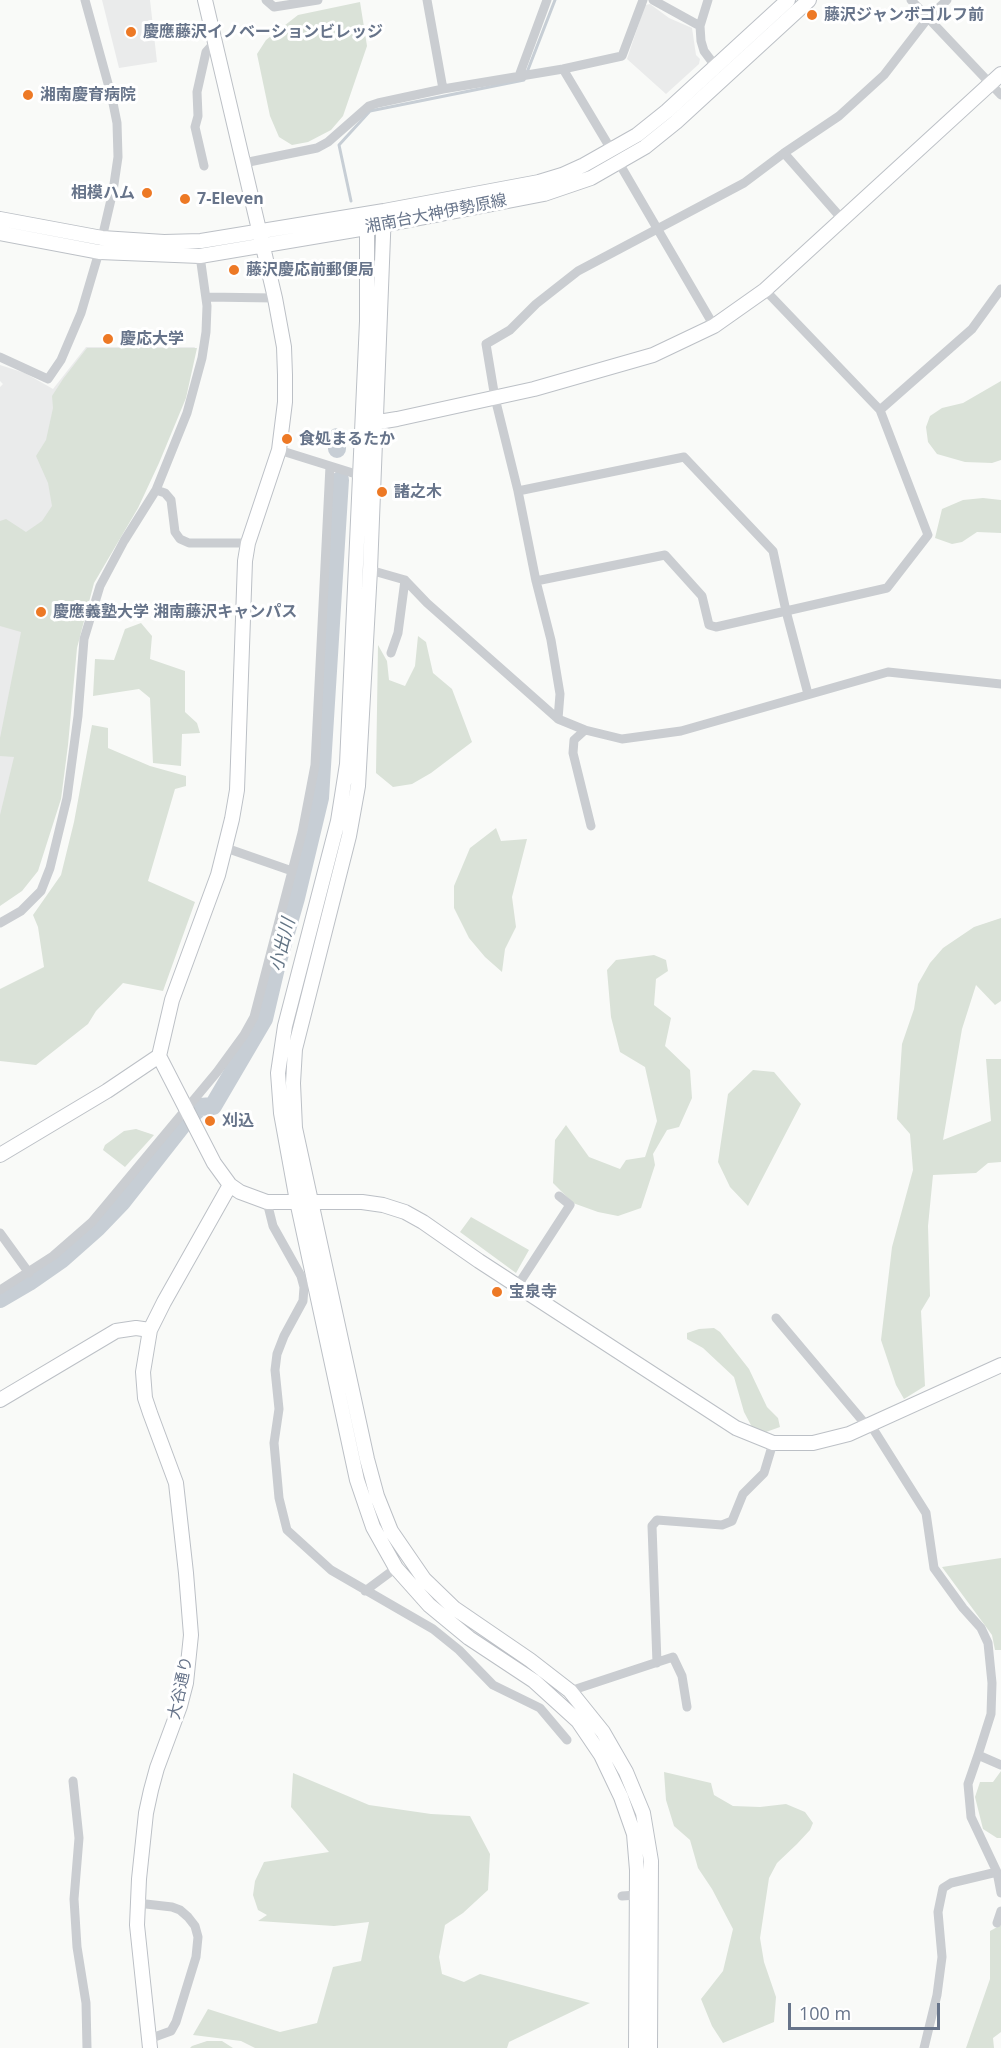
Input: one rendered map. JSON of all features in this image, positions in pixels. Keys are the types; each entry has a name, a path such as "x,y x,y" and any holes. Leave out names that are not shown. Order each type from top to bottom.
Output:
{"street":[{"path":"0,357 48,379 61,360 81,313 113,191 118,157 117,123 85,0"},
{"path":"205,0 275,298 284,347 285,375 285,402 279,450 248,543 245,561 237,790 226,848 172,1000 159,1056 214,1163 230,1185 240,1192 267,1202 312,1200 362,1202 383,1205 405,1212 736,1428 773,1443 813,1443 831,1440 1001,1365"},
{"path":"266,0 274,7 318,0"},
{"path":"427,0 443,89"},
{"path":"519,76 547,0"},
{"path":"244,163 317,148 328,142 369,106 443,89 563,69 622,56 643,0"},
{"path":"653,0 700,26"},
{"path":"708,0 700,26 701,41 704,51 716,67"},
{"name":"湘南台大神伊勢原線","path":"0,233 200,256 260,239 544,194 591,178 788,0"},
{"name":"湘南台大神伊勢原線","path":"615,157 645,147 676,123 809,0"},
{"path":"911,0 989,85 1001,95"},
{"path":"558,719 560,694 551,640 495,398 486,344 510,330 536,304 578,272 744,183 839,116 884,75 928,18 947,0"},
{"path":"204,166 195,127 198,116 197,92 206,52 215,42"},
{"path":"563,69 714,326"},
{"path":"368,424 534,389 653,355 714,326 765,290 1001,74"},
{"path":"784,153 842,219"},
{"path":"384,218 368,424 359,476 347,764 338,821 285,1026 278,1073 281,1113 297,1201 357,1480 373,1527 396,1568 429,1605 469,1638 534,1681 578,1721 601,1755 621,1797 633,1834 638,1870 636,2048"},
{"name":"湘南台大神伊勢原線","path":"0,219 100,245 260,239"},
{"path":"367,221 370,570 358,786 349,836 295,1049 293,1083 295,1128 367,1459 376,1496 391,1531 424,1579 454,1608 530,1660 570,1691 603,1731 626,1772 643,1813 651,1861 650,2048"},
{"path":"0,923 21,911 41,891 50,868 67,798 78,716 84,639 100,586 124,541 156,490 187,413 202,358 206,332 206,297 200,256"},
{"path":"880,410 972,329 1001,288"},
{"path":"536,580 665,555 702,596 709,625 716,627 887,588 928,535 880,410 765,290"},
{"path":"206,297 275,298"},
{"path":"279,450 359,476"},
{"path":"518,491 684,457 773,551 808,694"},
{"path":"0,1290 52,1256 92,1222 189,1114 254,1017 292,871 315,765 330,466"},
{"path":"156,490 165,493 171,500 175,532 180,539 189,543 248,543"},
{"path":"370,570 405,580 427,603 558,719 585,730 621,739 681,731 888,672 1001,684"},
{"path":"391,653 398,633 405,580"},
{"path":"585,730 574,740 573,753 591,826"},
{"path":"226,848 292,871"},
{"path":"0,1154 107,1091 159,1056"},
{"name":"大谷通り","path":"149,2043 136,1903 146,1813 157,1768 178,1714 184,1691 191,1635 176,1483 144,1391 144,1365 150,1330 230,1185"},
{"path":"518,1285 570,1205 558,1196"},
{"path":"267,1202 273,1226 301,1276 304,1287 303,1301 284,1336 275,1370 279,1409 274,1443 281,1514 287,1530 331,1570 433,1629 459,1650 493,1685 540,1708 567,1740"},
{"path":"0,1233 29,1273"},
{"path":"776,1318 868,1425 926,1513 934,1568 963,1608 981,1628 988,1643 992,1683 991,1714 968,1784 971,1817 997,1872 1001,1893"},
{"path":"0,1400 116,1331 136,1328 150,1330"},
{"path":"657,1664 652,1526 657,1520 722,1524 732,1521 743,1494 764,1473 773,1443"},
{"path":"365,1591 396,1568"},
{"path":"570,1691 673,1657 682,1676 687,1707"},
{"path":"978,1755 1001,1765"},
{"path":"73,1781 79,1838 74,1899 77,1947 86,2003 87,2048"},
{"path":"924,2048 937,1995 942,1957 938,1912 943,1888 951,1882 997,1872"},
{"path":"622,1896 638,1895"},
{"path":"136,1903 180,1910 195,1926 198,1936 196,1957 176,2022 171,2031 149,2043"},
{"path":"997,1923 1001,1911"}],"shaded area":[{"path":"102,0 150,0 157,62 119,68"},
{"path":"360,2 367,46 343,116 331,130 308,142 292,145 279,137 270,116 257,54 266,40 298,15"},
{"path":"650,4 669,18 692,28 696,55 700,59 699,64 666,94 627,59 645,5"},
{"name":"慶應義塾大学 湘南藤沢キャンパス","path":"86,347 195,347 89,583 0,901 0,387 3,384 0,381 0,365 25,373 53,389"},
{"name":"慶應義塾大学 湘南藤沢キャンパス","path":"87,348 197,348 186,398 159,463 138,508 94,583 77,648 61,799 38,871 22,891 0,906 0,815 14,757 0,756 0,738 21,632 0,626 0,521 6,519 26,532 42,521 52,506 48,483 36,456 46,440 53,408 52,396"},
{"path":"1001,381 1001,460 992,463 965,462 937,454 928,442 926,427 930,416 942,408 963,403"},
{"path":"983,498 1001,500 1001,533 977,532 962,542 952,544 935,538 942,509 963,500"},
{"path":"141,623 152,636 150,659 185,671 185,712 197,723 200,733 182,734 181,766 153,763 150,698 139,689 93,696 95,659 114,660 125,629"},
{"path":"418,636 426,642 433,673 452,689 472,742 431,773 412,784 393,787 376,773 378,645 387,661 389,680 405,686 415,666"},
{"path":"92,725 108,728 108,748 150,766 186,776 186,786 175,789 148,881 195,902 163,991 123,983 96,1011 88,1024 36,1065 0,1061 0,989 44,967 38,927 33,915 61,875 74,822"},
{"path":"496,828 501,841 527,839 512,897 516,927 505,949 502,972 469,938 454,908 454,886 470,848"},
{"path":"1001,918 1001,1001 995,1005 976,985 962,1029 943,1140 991,1121 986,1059 1001,1059 1001,1162 988,1163 976,1173 933,1175 928,1226 930,1296 921,1311 925,1386 904,1399 896,1385 881,1340 892,1247 913,1170 910,1134 897,1119 902,1044 914,1009 918,984 930,963 943,948 974,927"},
{"path":"654,955 666,960 668,971 656,979 654,1005 671,1018 665,1046 690,1070 692,1098 679,1127 667,1130 653,1154 655,1165 641,1208 618,1216 573,1203 553,1183 555,1140 566,1125 589,1157 620,1169 626,1160 645,1157 657,1121 645,1067 620,1052 611,1017 607,970 616,960"},
{"path":"753,1070 774,1072 801,1104 748,1206 730,1187 718,1162 728,1094"},
{"path":"136,1129 154,1135 125,1167 103,1150 105,1145 124,1131"},
{"path":"471,1217 529,1250 516,1273 460,1232"},
{"path":"714,1328 720,1332 749,1369 767,1407 778,1418 780,1427 766,1432 753,1429 744,1412 734,1377 703,1348 687,1339 687,1333"},
{"path":"1001,1558 1001,1650 995,1650 992,1635 942,1567"},
{"path":"1001,1771 1001,1838 997,1838 983,1829 975,1797 980,1782 993,1782"},
{"path":"664,1772 711,1783 714,1795 733,1806 760,1807 786,1804 805,1812 813,1823 810,1830 777,1863 769,1878 760,1938 764,1962 776,1997 774,2022 723,2043 712,2026 701,1999 723,1971 733,1929 698,1868 690,1840 674,1826 666,1800"},
{"path":"293,1773 369,1805 431,1814 470,1816 490,1854 488,1890 463,1913 445,1925 439,1957 442,1974 464,1982 480,1974 590,2003 509,2042 507,2048 255,2048 241,2041 193,2035 208,2009 280,2032 317,2023 333,1967 361,1961 369,1922 334,1926 258,1921 267,1915 258,1910 253,1895 255,1881 264,1862 329,1852 291,1807"},
{"path":"1001,1925 1001,2032 993,2038 994,2048 966,2048 990,1979 990,1931"},
{"path":"207,2041 222,2041 233,2048 190,2048"}],"waterway":[{"path":"351,201 339,145 370,111 524,80 555,0"},
{"name":"小出川","path":"337,437 337,449"},
{"name":"小出川","path":"0,1299 62,1259 97,1228 122,1202 184,1123 200,1107 213,1106 264,1019 320,798 340,480"}],"place":[{"name":"藤沢ジャンボゴルフ前","path":"812,15"},
{"name":"慶應藤沢イノベーションビレッジ","path":"131,32"},
{"name":"湘南慶育病院","path":"28,95"},
{"name":"相模ハム","path":"147,193"},
{"name":"7-Eleven","path":"185,199"},
{"name":"藤沢慶応前郵便局","path":"234,270"},
{"name":"慶応大学","path":"108,339"},
{"name":"食処まるたか","path":"287,439"},
{"name":"諸之木","path":"382,492"},
{"name":"慶應義塾大学 湘南藤沢キャンパス","path":"41,612"},
{"name":"刈込","path":"210,1121"},
{"name":"宝泉寺","path":"497,1292"}]}
